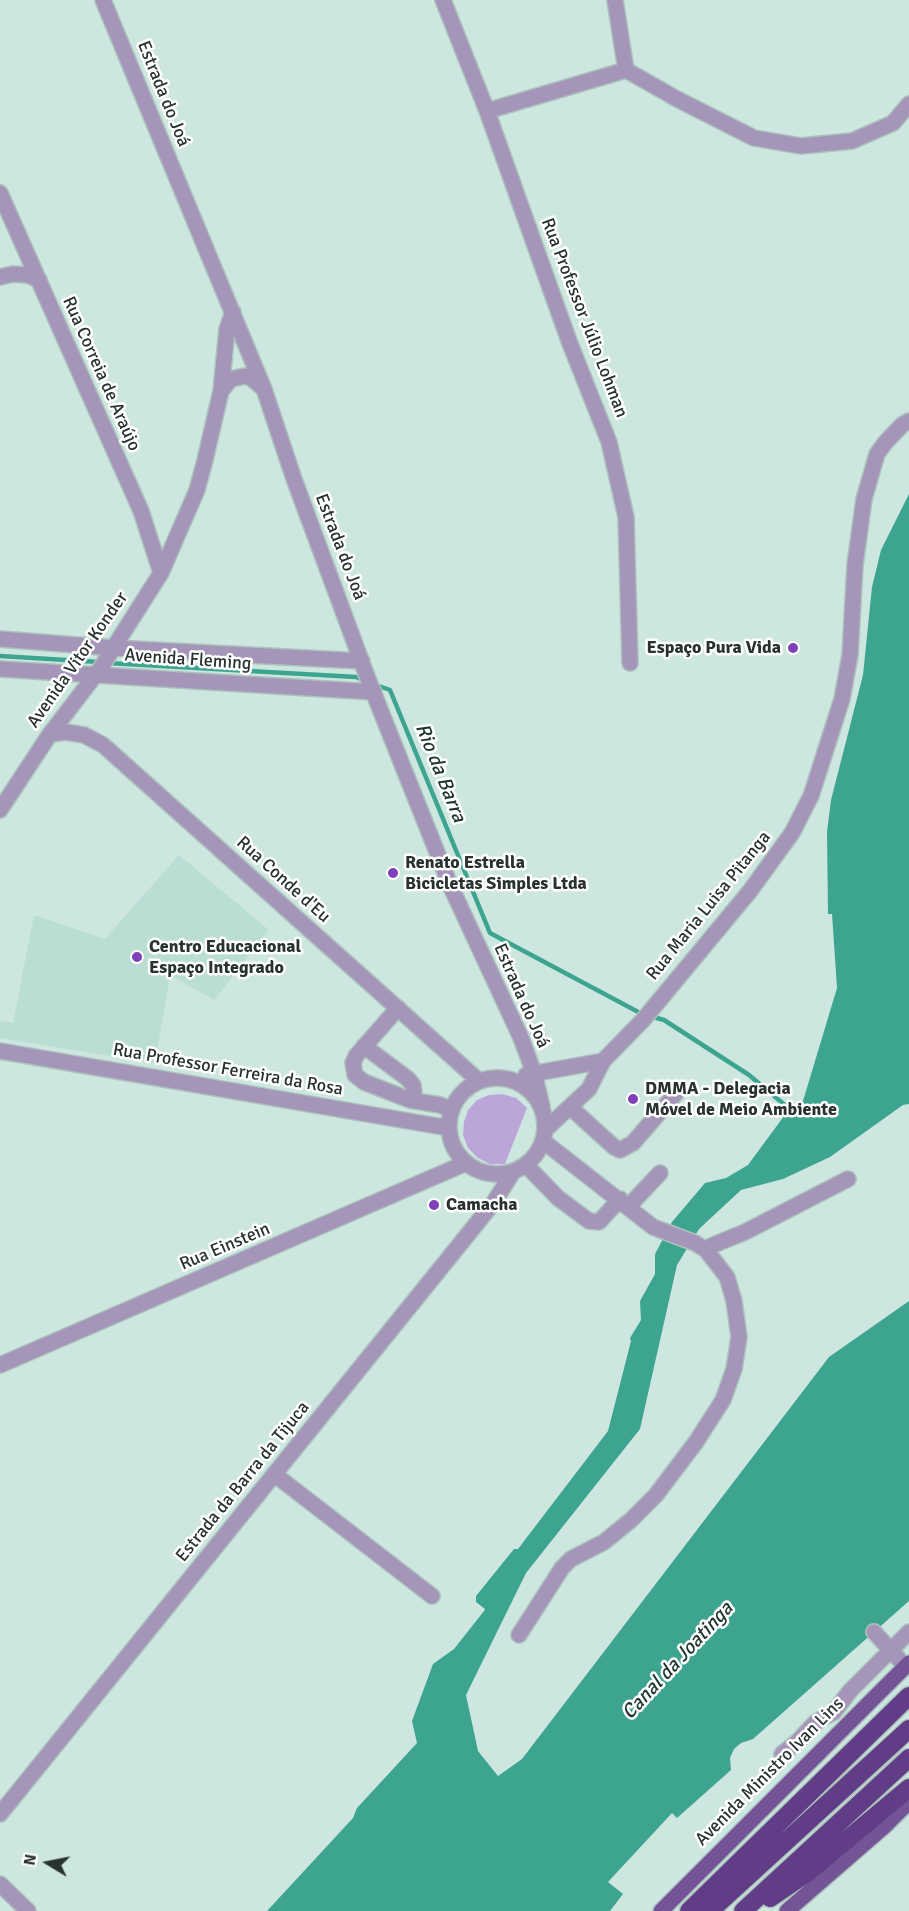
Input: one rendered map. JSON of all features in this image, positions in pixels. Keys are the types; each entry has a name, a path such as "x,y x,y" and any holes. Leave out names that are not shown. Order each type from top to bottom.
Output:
{"highway":[{"path":"689,1911 909,1695"},
{"path":"741,1911 909,1729"},
{"path":"741,1911 909,1758"},
{"path":"710,1911 879,1759"},
{"path":"751,1911 807,1873 909,1788"}],"main road":[{"name":"Avenida Ministro Ivan Lins","path":"661,1911 907,1665"},
{"path":"787,1911 886,1825 909,1802"}],"street":[{"name":"Estrada do Joá","path":"104,0 264,389 294,479 373,690 450,885 521,1038 534,1073 542,1106"},
{"name":"Rua Professor Júlio Lohman","path":"442,0 487,111 569,341 609,442 626,517 630,663"},
{"path":"615,0 626,70"},
{"path":"487,111 626,70 676,99 754,138 801,146 852,141 893,123 909,104"},
{"name":"Rua Correia de Araújo","path":"0,193 141,511 161,573"},
{"path":"0,277 13,274 28,275 39,280"},
{"name":"Avenida Vitor Konder","path":"0,810 50,734 98,672 161,573 197,490 221,391 227,329 233,312"},
{"path":"221,391 231,379 245,376 264,389"},
{"name":"Rua Maria Luisa Pitanga","path":"545,1135 590,1089 603,1061 647,1015 771,864 792,833 811,796 842,699 850,655 855,565 864,499 877,454 902,425 909,421"},
{"name":"Avenida Fleming","path":"0,639 112,651 363,663"},
{"name":"Avenida Fleming","path":"0,669 98,672 373,690"},
{"name":"Rua Conde d'Eu","path":"50,734 66,732 84,735 103,745 479,1081"},
{"path":"398,1008 364,1046 353,1063 355,1075 364,1082 410,1100 440,1105 452,1110"},
{"path":"364,1046 408,1078 414,1092 410,1100"},
{"name":"Rua Professor Ferreira da Rosa","path":"0,1051 449,1128"},
{"path":"508,1079 528,1089 542,1106 545,1135 540,1150 520,1169 501,1175 489,1174 466,1163 454,1148 449,1128 452,1110 463,1092 479,1081 494,1078 508,1079 603,1061"},
{"path":"574,1067 590,1089"},
{"path":"570,1107 620,1150 633,1143 677,1092"},
{"path":"545,1135 652,1227 701,1246 711,1246 745,1232 848,1179"},
{"name":"Rua Einstein","path":"0,1365 466,1163"},
{"path":"520,1169 589,1221 599,1222 660,1173"},
{"name":"Estrada da Barra da Tijuca","path":"0,1814 7,1794 274,1474 520,1169"},
{"path":"519,1635 562,1568 571,1559 604,1542 656,1495 696,1442 723,1400 734,1369 739,1337 734,1301 727,1277 701,1246"},
{"path":"274,1474 432,1596"},
{"path":"874,1632 907,1665"},
{"path":"782,1754 816,1722 834,1712 850,1691 909,1632"},
{"path":"0,1884 28,1911"}],"shaded area":[{"name":"Centro Educacional Espaço Integrado","path":"179,855 269,930 214,1000 170,975 155,1063 0,1038 0,1021 13,1023 34,915 105,939"},
{"path":"502,1094 516,1098 527,1108 505,1164 490,1164 478,1158 468,1148 463,1135 464,1122 468,1110 477,1100 489,1095"}],"water":[{"name":"Canal da Joatinga","path":"909,494 909,1104 903,1105 830,1157 783,1179 741,1190 699,1229 677,1265 640,1429 526,1573 466,1695 478,1751 498,1776 522,1759 829,1357 909,1301 909,1601 753,1739 741,1743 734,1749 730,1758 731,1770 677,1818 672,1813 608,1882 623,1894 610,1911 267,1911 353,1818 357,1808 417,1743 412,1721 433,1664 454,1649 484,1611 485,1609 476,1602 476,1596 514,1549 518,1549 608,1431 630,1338 641,1320 640,1301 655,1274 655,1254 672,1222 705,1183 726,1178 748,1165 787,1112 803,1101 837,988 832,914 828,914 827,832 831,800 863,675 872,587 881,550"}],"waterway":[{"name":"Rio da Barra","path":"0,656 99,662"},
{"name":"Rio da Barra","path":"108,663 356,677 365,681"},
{"name":"Rio da Barra","path":"376,685 390,690 490,933 642,1014"},
{"name":"Rio da Barra","path":"650,1016 664,1020 749,1075 793,1114"}],"place":[{"name":"Espaço Pura Vida","path":"793,648"},
{"name":"Renato Estrella Bicicletas Simples Ltda","path":"393,873"},
{"name":"Centro Educacional Espaço Integrado","path":"137,957"},
{"name":"DMMA - Delegacia Móvel de Meio Ambiente","path":"633,1099"},
{"name":"Camacha","path":"434,1205"}]}
